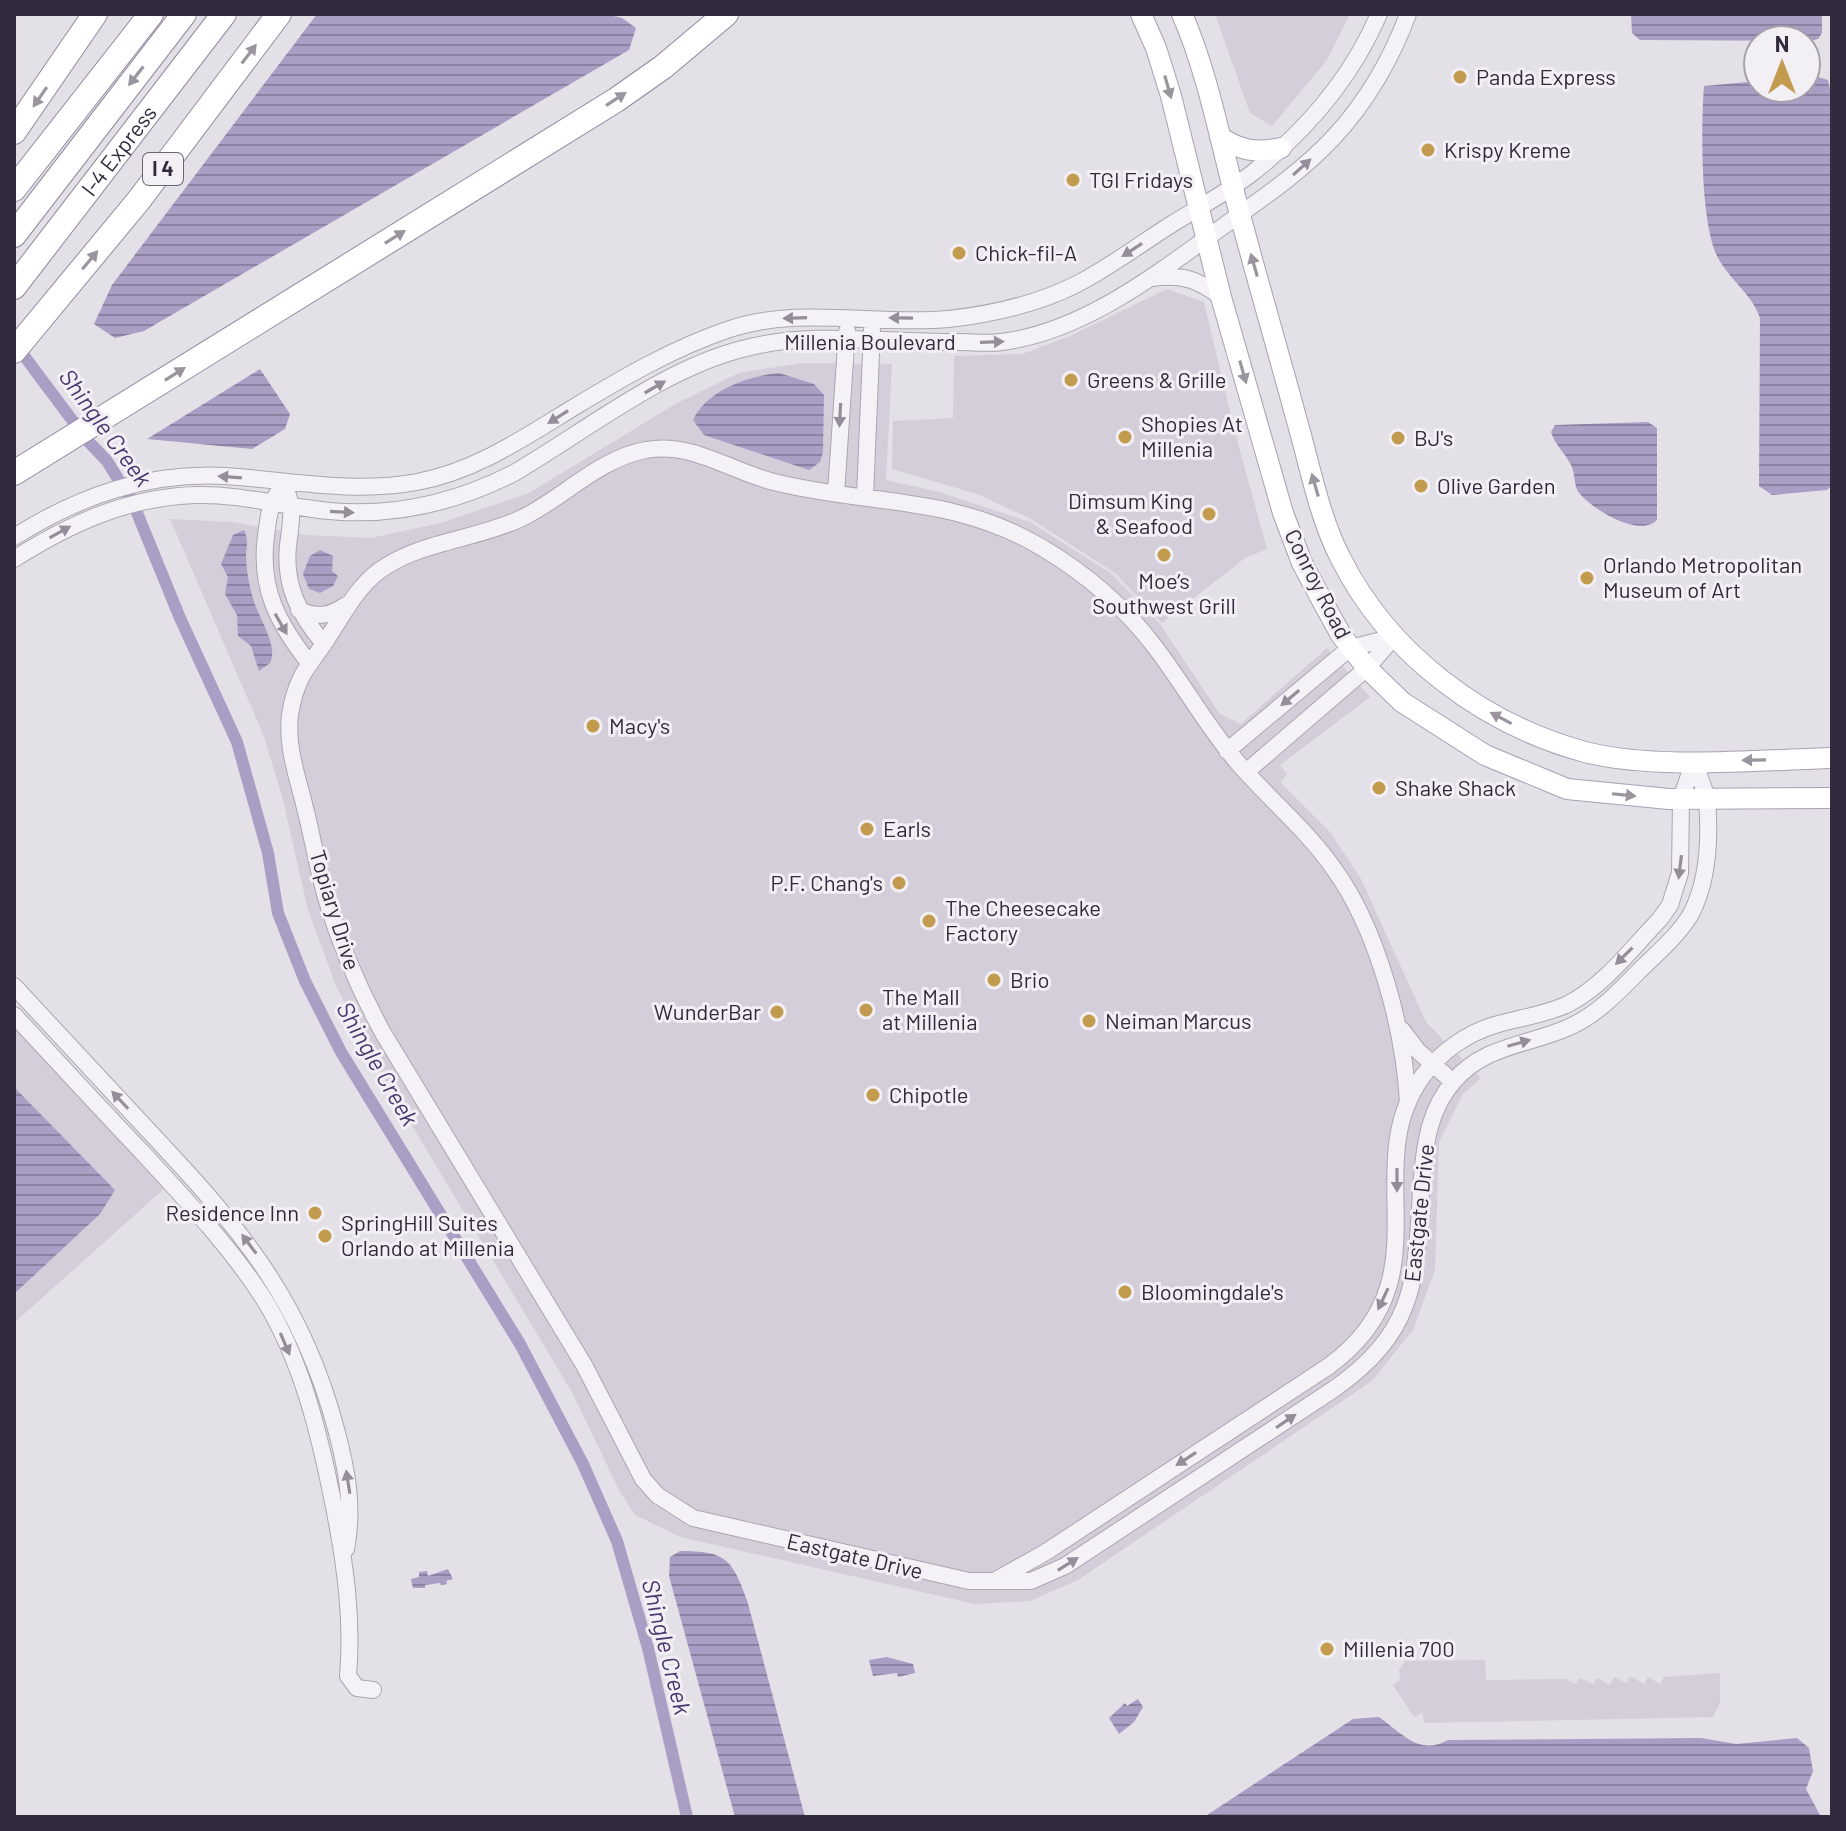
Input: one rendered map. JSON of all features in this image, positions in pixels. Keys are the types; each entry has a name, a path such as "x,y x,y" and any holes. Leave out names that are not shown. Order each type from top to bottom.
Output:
{"highway":[{"path":"14,132 95,14"},
{"path":"14,189 151,14"},
{"name":"I-4 Express","path":"14,235 184,14"},
{"name":"I-4 Express","path":"20,279 224,14"},
{"name":"I 4","path":"14,351 139,200 279,14"},
{"path":"14,473 616,100 663,67 726,14"}],"main road":[{"name":"Conroy Road","path":"1141,14 1156,48 1171,96 1221,297 1288,525 1302,563 1350,648 1367,668 1402,702 1485,755 1567,789 1681,799 1832,798"},
{"name":"Conroy Road","path":"1182,14 1191,34 1322,509 1341,558 1394,637 1459,694 1501,719 1587,752 1636,759 1694,761 1832,758"},
{"path":"1220,137 1246,151 1263,152 1281,148"}],"street":[{"name":"Millenia Boulevard","path":"14,537 63,507 145,481 210,476 374,487 444,475 493,456 695,341 740,325 786,318 943,319 995,313 1036,301 1085,280 1199,209 1281,148 1313,119 1339,86 1360,54 1379,14"},
{"name":"Millenia Boulevard","path":"14,559 61,531 108,511 153,499 208,495 330,511 373,512 414,508 456,498 514,473 693,366 731,351 765,343 847,338 1001,342 1060,326 1110,302 1147,278 1295,173 1334,137 1384,68 1408,14"},
{"path":"1147,278 1173,275 1192,278 1221,297"},
{"path":"836,493 848,318"},
{"path":"865,496 872,318"},
{"name":"Topiary Drive","path":"716,1524 693,1518 673,1507 643,1479 584,1365 367,1002 328,903 292,756 289,720 293,699 310,664 367,581 410,554 465,540 522,518 614,462 639,451 677,449 771,481 928,505 959,512 1011,532 1068,564 1130,617 1156,649 1209,729 1336,871 1370,936 1393,1010"},
{"path":"284,482 272,502 264,560 267,591 281,624 310,664"},
{"path":"284,482 291,505 287,575 299,610 324,644"},
{"name":"Topiary Drive","path":"299,610 322,616 333,613 355,596"},
{"path":"1227,751 1350,648 1394,637"},
{"path":"1246,772 1367,668 1394,637"},
{"name":"Eastgate Drive","path":"716,1524 969,1581 1031,1581 1065,1566 1368,1363 1391,1334 1410,1295 1418,1255 1424,1145 1430,1123 1453,1082 1490,1053 1567,1028 1585,1019 1609,1001 1674,936 1690,915 1707,859 1707,799 1694,761"},
{"name":"Eastgate Drive","path":"994,1581 1046,1552 1332,1364 1359,1340 1387,1292 1396,1261 1397,1149 1408,1103 1422,1077 1450,1048 1480,1030 1547,1012 1586,992 1665,912 1676,889 1682,857 1681,799 1694,761"},
{"path":"14,986 223,1212 264,1266 295,1317 325,1387 344,1460 351,1521 344,1559"},
{"path":"1393,1010 1410,1041 1453,1082"},
{"path":"1393,1010 1403,1052 1408,1103"},
{"path":"14,1015 188,1201 263,1297 310,1405 326,1463 344,1559 351,1645 348,1676 357,1688 373,1690"}],"shaded area":[{"path":"317,14 605,14 622,18 636,28 629,50 144,331 115,338 94,324 112,285"},
{"path":"1215,14 1350,14 1327,60 1272,126 1250,113"},
{"path":"1631,14 1822,14 1822,24 1742,24 1742,41 1640,40 1632,33"},
{"path":"1822,78 1828,80 1831,93 1832,486 1827,490 1772,495 1759,486 1760,318 1752,301 1718,258 1712,242 1702,149 1704,86 1742,82 1742,104 1822,104"},
{"path":"1167,289 1204,302 1267,549 1245,558 1162,623 1115,573 1031,519 977,494 892,469 893,421 953,418 954,356 1022,354 1068,337"},
{"name":"The Mall at Millenia","path":"802,363 892,364 886,480 939,492 1030,522 1112,574 1160,624 1220,714 1241,724 1327,648 1370,697 1280,765 1287,774 1280,782 1330,832 1360,877 1426,1022 1481,1078 1462,1095 1439,1143 1435,1270 1413,1330 1372,1381 1078,1580 1030,1601 975,1604 680,1537 635,1515 619,1490 573,1394 380,1072 336,986 308,910 282,796 263,734 170,519 232,522 307,535 371,538 441,523 529,493 677,403 739,373"},
{"path":"260,369 290,414 285,429 252,449 147,439"},
{"path":"779,373 814,384 824,395 823,452 820,462 809,470 704,435 693,420 708,400 730,386 754,377"},
{"path":"1648,422 1657,428 1657,520 1639,526 1617,520 1580,494 1571,465 1551,432 1555,425"},
{"path":"244,530 250,588 272,648 270,663 259,671 251,646 238,636 237,615 225,594 228,577 221,564 233,535"},
{"path":"320,550 333,556 332,571 338,576 333,586 320,593 309,589 303,574 310,556"},
{"path":"14,1026 166,1187 14,1323"},
{"path":"14,1087 115,1190 100,1214 14,1294"},
{"path":"680,1551 717,1556 725,1560 737,1575 747,1600 805,1817 735,1817 669,1576 670,1557"},
{"path":"448,1569 453,1579 446,1581 447,1584 413,1588 411,1579 419,1577 419,1572 427,1571 428,1576"},
{"path":"887,1657 913,1664 915,1673 898,1677 897,1673 873,1676 869,1660"},
{"path":"1485,1660 1486,1680 1565,1679 1576,1684 1580,1678 1593,1684 1597,1678 1610,1685 1614,1677 1626,1683 1630,1676 1644,1684 1648,1677 1660,1684 1664,1677 1720,1673 1720,1702 1713,1717 1424,1723 1423,1712 1414,1717 1393,1685 1400,1680 1399,1670 1405,1661"},
{"path":"1138,1699 1143,1707 1134,1722 1119,1734 1109,1718 1125,1703 1127,1706"},
{"path":"1379,1717 1412,1741 1428,1746 1448,1740 1701,1738 1736,1744 1797,1738 1809,1748 1813,1771 1806,1789 1821,1817 1204,1817 1353,1719"},
{"path":"641,1815 641,1817 132,1817"}],"waterway":[{"name":"Shingle Creek","path":"16,345 87,440 107,461 133,503 180,618 237,742 268,853 278,913 305,981 341,1052 520,1344 583,1464 617,1541 648,1648 687,1817"}],"place":[{"name":"Panda Express","path":"1460,77"},
{"name":"Krispy Kreme","path":"1428,150"},
{"name":"TGI Fridays","path":"1073,180"},
{"name":"Chick-fil-A","path":"959,253"},
{"name":"Greens & Grille","path":"1071,380"},
{"name":"Shopies At Millenia","path":"1125,437"},
{"name":"BJ's","path":"1398,438"},
{"name":"Olive Garden","path":"1421,486"},
{"name":"Dimsum King & Seafood","path":"1209,514"},
{"name":"Moe’s Southwest Grill","path":"1164,555"},
{"name":"Orlando Metropolitan Museum of Art","path":"1587,578"},
{"name":"Macy's","path":"593,726"},
{"name":"Shake Shack","path":"1379,788"},
{"name":"Earls","path":"867,829"},
{"name":"P.F. Chang's","path":"899,883"},
{"name":"The Cheesecake Factory","path":"929,921"},
{"name":"Brio","path":"994,980"},
{"name":"The Mall at Millenia","path":"866,1010"},
{"name":"WunderBar","path":"777,1012"},
{"name":"Neiman Marcus","path":"1089,1021"},
{"name":"Chipotle","path":"873,1095"},
{"name":"Residence Inn","path":"315,1213"},
{"name":"SpringHill Suites Orlando at Millenia","path":"325,1236"},
{"name":"Bloomingdale's","path":"1125,1292"},
{"name":"Millenia 700","path":"1327,1649"}]}
